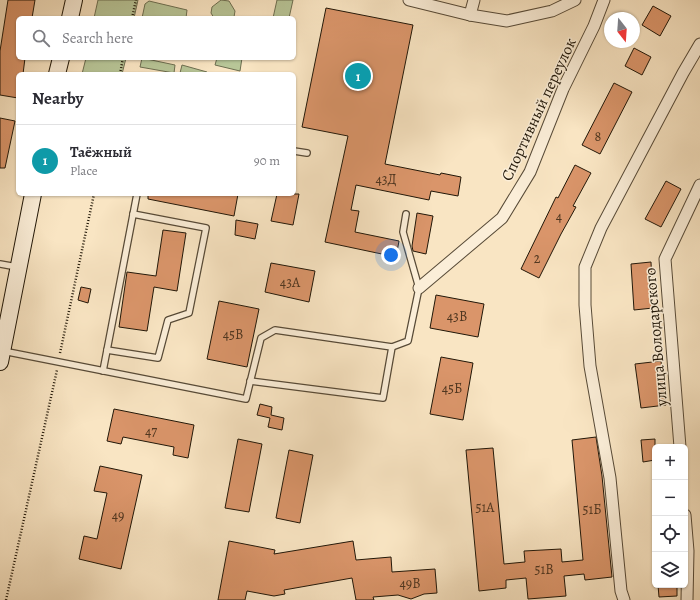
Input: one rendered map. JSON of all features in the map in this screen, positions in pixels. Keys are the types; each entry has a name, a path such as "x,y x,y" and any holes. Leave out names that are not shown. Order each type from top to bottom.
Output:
{"main road":[{"path":"70,16 74,0"},
{"path":"57,72 60,60"},
{"path":"1,356 33,196"}],"street":[{"path":"409,0 470,15 507,21 552,11 575,0"},
{"path":"470,15 474,0"},
{"name":"Спортивный переулок","path":"418,288 502,218 530,172 563,89 594,26 604,0"},
{"path":"624,600 621,592 610,478 590,366 585,305 585,267 601,228 679,80 700,44"},
{"name":"улица Володарского","path":"680,444 665,258 700,185"},
{"path":"685,516 688,551 687,600"}],"lane":[{"path":"296,151 307,153"},
{"path":"103,371 137,196"},
{"path":"107,350 158,358 168,320 189,313 206,228 133,214"},
{"path":"1,356 58,362 246,399 261,338 275,330 392,347 408,341 418,288 403,232 406,214"},
{"path":"0,264 19,268"},
{"path":"250,381 383,398 392,347"}],"path":[{"path":"132,16 136,0"},
{"path":"120,72 123,60"},
{"path":"6,600 94,196"}],"green space":[{"path":"98,0 138,0 134,16 94,16"},
{"path":"221,0 229,1 235,11 234,16 213,16 211,13 212,7"},
{"path":"277,0 293,0 289,16 273,16"},
{"path":"149,1 187,10 186,16 142,16 145,4"},
{"path":"86,60 126,60 122,72 82,72"},
{"path":"142,60 151,60 175,65 174,72 140,67"},
{"path":"216,60 242,60 240,71 215,65"},
{"path":"182,65 207,72 180,72"}],"building":[{"path":"8,0 35,0 32,16 16,16 16,60 25,60 23,72 16,72 16,98 0,95 0,51"},
{"path":"653,6 671,16 660,36 642,25"},
{"path":"326,8 413,25 385,164 440,175 441,173 461,177 458,196 431,191 429,200 356,185 351,210 359,211 355,232 399,241 396,257 325,242 348,136 302,127"},
{"path":"634,48 651,57 642,75 625,66"},
{"path":"614,83 632,92 600,154 582,145"},
{"path":"0,118 15,121 5,168 0,168"},
{"path":"575,165 591,173 573,206 576,207 539,278 521,269 556,197 558,198"},
{"path":"666,181 681,189 661,227 645,219"},
{"path":"296,194 299,194 293,225 271,221 277,196 296,196"},
{"path":"148,196 238,196 234,216 148,199"},
{"path":"417,213 433,216 426,254 413,251 412,246"},
{"path":"236,220 258,224 255,239 235,235"},
{"path":"163,230 186,233 177,291 154,287 147,331 119,327 127,272 156,276"},
{"path":"651,262 653,308 634,310 631,264"},
{"path":"271,263 315,271 309,302 265,292"},
{"path":"81,287 91,289 88,303 78,300"},
{"path":"436,295 484,304 478,337 430,328"},
{"path":"219,301 259,309 247,367 207,359"},
{"path":"441,357 473,363 463,420 430,414"},
{"path":"661,361 666,405 641,408 635,364"},
{"path":"260,404 272,407 271,415 284,418 282,430 268,427 270,418 257,415"},
{"path":"114,409 194,425 188,458 173,455 174,447 123,437 121,444 107,441"},
{"path":"596,437 602,476 612,577 585,580 584,574 564,576 566,596 528,599 526,578 506,580 506,588 479,591 466,450 493,448 504,564 525,562 524,551 561,549 562,562 583,560 572,440"},
{"path":"238,439 262,444 249,512 225,508"},
{"path":"655,439 655,444 652,444 652,460 643,462 641,440"},
{"path":"289,450 313,455 300,523 276,518"},
{"path":"100,466 142,475 121,569 79,559 84,536 97,539 107,493 94,491"},
{"path":"229,541 275,550 274,554 353,541 356,560 391,557 392,572 435,569 437,593 424,594 411,599 398,595 373,597 374,600 356,600 352,578 284,590 285,594 274,596 247,591 245,600 218,600"},
{"path":"658,588 677,588 677,596 659,597"}],"place":[{"name":"Таёжный","path":"358,76"}]}
